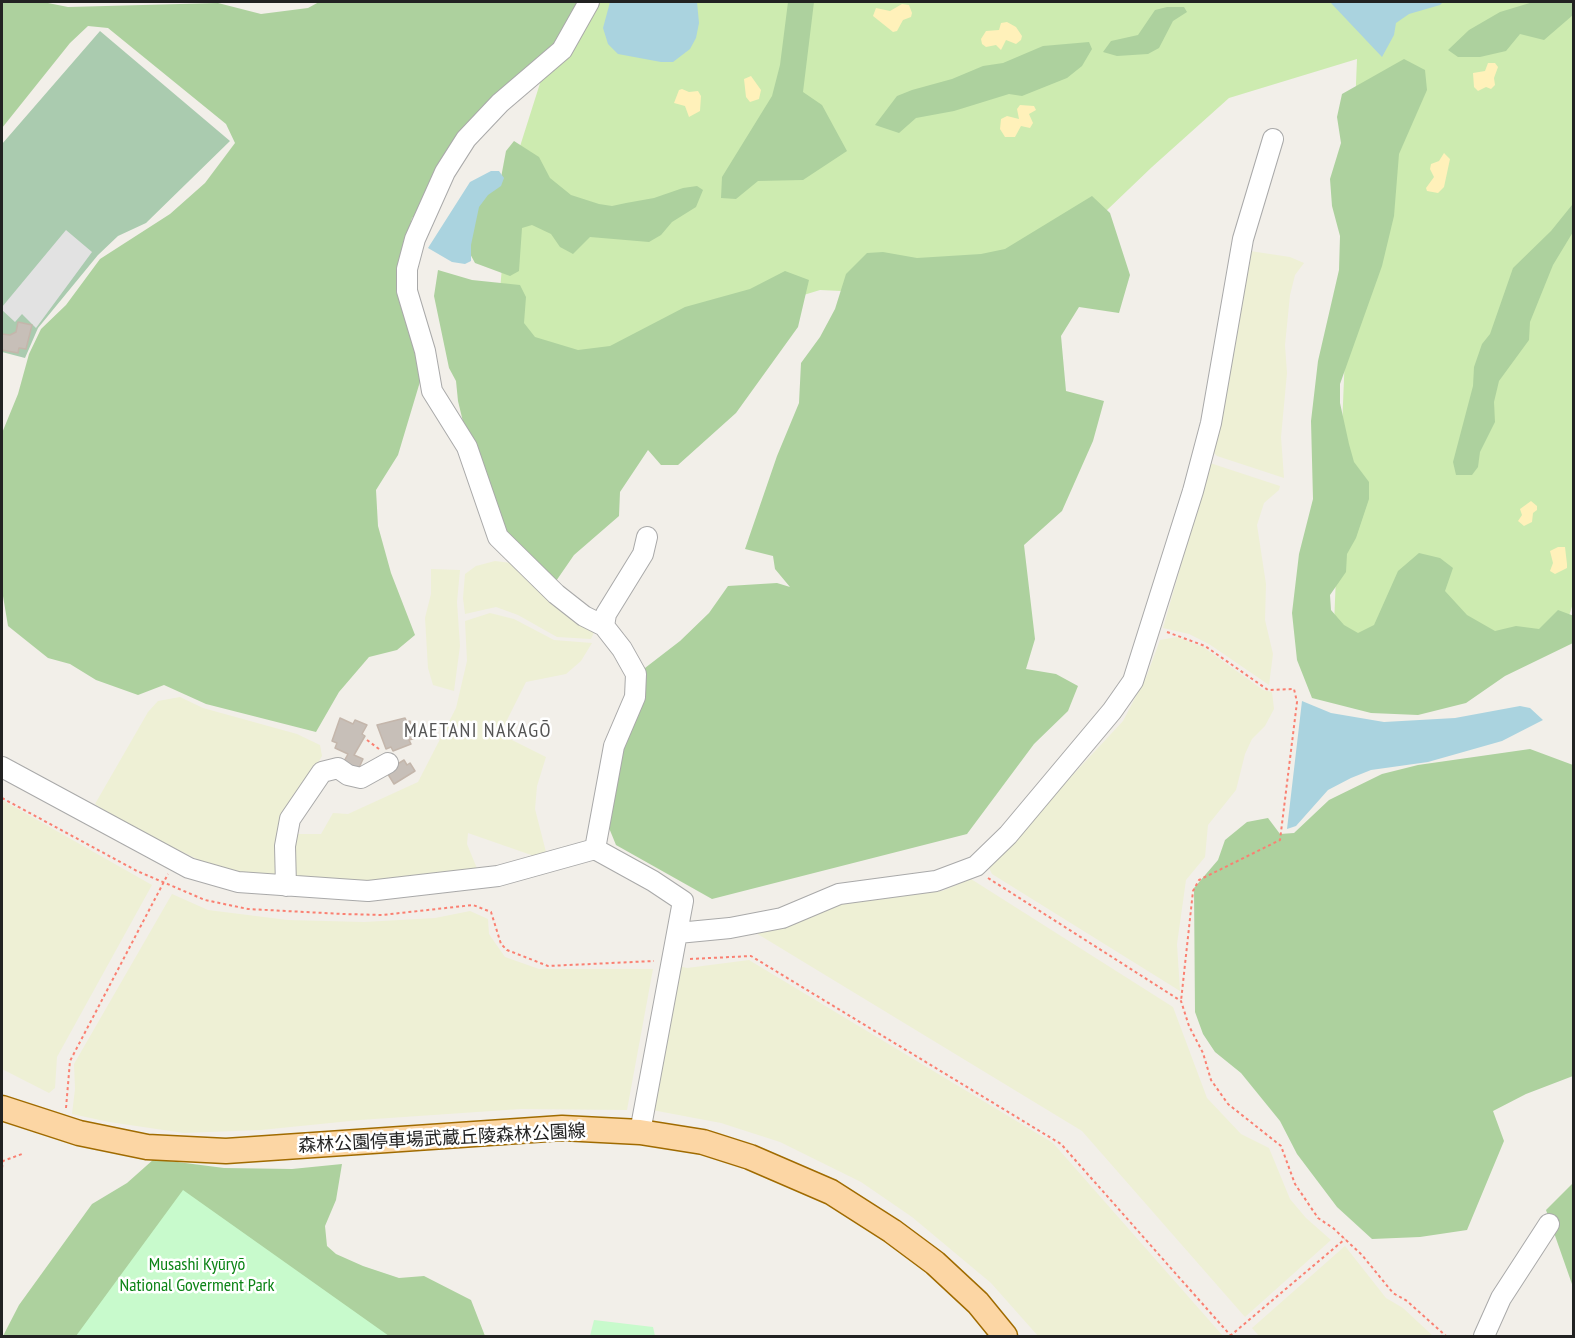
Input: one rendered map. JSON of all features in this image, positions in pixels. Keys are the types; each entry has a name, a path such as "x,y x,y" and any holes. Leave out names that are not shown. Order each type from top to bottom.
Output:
{"main road":[{"name":"森林公園停車場武蔵丘陵森林公園線","path":"2,1108 61,1128 147,1147 226,1151 562,1128 640,1132 703,1142 750,1157 831,1192 892,1231 935,1263 978,1304 1005,1336"}],"street":[{"path":"589,2 562,50 500,103 466,139 445,171 415,239 407,269 407,291 425,351 432,392 467,447 498,537 556,594 584,616 604,626 632,665 636,685 630,712 614,746 595,849"},
{"path":"678,933 730,928 782,918 838,894 872,887 936,881 976,866 1008,835 1112,711 1133,681 1151,628 1211,423 1243,239 1273,139"},
{"path":"604,626 606,614 643,554 647,537"},
{"path":"285,886 285,846 290,819 321,772 338,768 348,775 361,778 382,769 388,763"},
{"path":"2,767 189,868 238,882 368,891 498,876 595,849 660,885 683,901 640,1132"},
{"path":"1484,1336 1501,1298 1549,1224"}],"path":[{"path":"1151,628 1189,638 1205,646 1268,690 1294,689 1297,702 1280,840 1199,880 1193,891 1181,1001 1189,1026 1203,1053 1216,1090 1242,1118 1272,1137 1281,1146 1295,1184 1318,1218 1362,1255 1393,1293 1407,1301 1446,1336"},
{"path":"61,1128 67,1107 70,1061 175,861"},
{"path":"976,866 990,880 1181,1001"},
{"path":"2,1168 3,1161 22,1154"},
{"path":"1230,1336 1345,1239"}],"green space":[{"path":"2,2 43,2 68,7 218,3 261,14 308,8 319,2 598,2 496,102 432,200 412,218 402,259 422,375 398,455 376,490 378,526 391,573 415,635 397,650 369,657 339,692 316,732 206,704 164,685 138,695 96,680 70,664 48,658 8,626 2,590 2,433 18,394 29,354 41,329 66,305 100,259 170,214 205,183 235,143 226,124 108,28 88,26 70,43 2,128"},
{"path":"532,2 1573,2 1573,603 1566,626 1462,672 1334,625 1357,59 1229,98 1152,167 1014,299 820,290 595,359 519,358 499,303 509,181 562,14"},
{"path":"788,2 814,2 803,92 822,105 847,151 803,180 758,181 736,199 721,198 722,177 772,96 780,65"},
{"path":"1533,2 1573,2 1573,15 1544,40 1520,34 1506,51 1480,57 1458,57 1448,50 1469,30 1500,12"},
{"path":"1184,7 1187,12 1173,21 1159,48 1148,54 1117,56 1103,52 1111,41 1138,35 1155,10"},
{"path":"100,31 230,141 146,223 118,236 98,255 38,328 25,358 2,352 2,144"},
{"path":"1089,42 1092,49 1082,66 1067,78 1022,96 1009,94 954,111 916,118 899,133 875,125 897,96 912,90 952,79 983,66 1003,63 1043,46"},
{"path":"1404,59 1425,70 1427,90 1399,154 1394,216 1382,266 1340,384 1340,403 1349,444 1354,462 1369,482 1369,499 1356,538 1347,554 1346,572 1330,595 1331,610 1344,625 1358,633 1374,625 1398,571 1419,553 1440,558 1453,568 1445,591 1467,615 1495,631 1516,626 1539,629 1558,610 1574,616 1573,643 1505,676 1466,703 1418,715 1371,713 1312,698 1297,660 1292,613 1299,554 1313,499 1311,421 1318,361 1339,270 1340,236 1332,206 1330,179 1341,143 1337,117 1342,94"},
{"path":"514,141 539,157 550,178 571,195 599,204 612,206 654,198 683,188 697,186 703,190 696,207 672,222 661,235 649,242 590,237 573,254 560,247 551,234 532,225 522,228 519,271 510,276 475,263 468,250 473,210 485,193 500,183 506,151"},
{"path":"1092,196 1110,213 1130,275 1119,313 1079,307 1061,336 1066,391 1104,401 1093,441 1062,511 1024,545 1035,639 1026,669 1056,674 1078,686 1068,711 1034,744 967,834 712,899 616,845 607,823 610,766 634,710 645,668 680,641 709,613 728,586 777,583 790,587 775,569 773,556 745,549 777,456 799,403 801,363 820,337 835,309 846,274 867,253 883,252 917,258 981,254 1005,249"},
{"path":"1573,198 1573,232 1553,265 1530,322 1529,340 1499,381 1494,402 1495,422 1480,452 1478,467 1472,475 1456,475 1453,462 1473,386 1474,367 1482,344 1490,334 1513,268 1551,231 1572,205"},
{"path":"1250,251 1290,257 1304,263 1295,275 1290,295 1285,345 1287,373 1281,437 1284,478 1217,456 1212,451 1230,371"},
{"path":"438,270 472,280 520,285 526,297 524,323 535,337 578,350 610,346 685,307 750,289 785,271 809,280 798,327 736,413 678,465 661,465 648,450 620,492 619,516 574,555 554,584 525,558 505,529 472,459 458,401 456,381 449,368 434,296"},
{"path":"1210,463 1280,486 1279,490 1264,503 1257,525 1266,584 1265,620 1273,654 1269,685 1209,644 1189,634 1163,628"},
{"path":"495,561 511,563 595,630 591,639 557,637 518,615 496,607 465,614 463,598 465,574 476,566"},
{"path":"431,569 460,570 457,602 460,646 454,691 433,685 428,668 425,618 431,594"},
{"path":"490,613 514,619 554,640 592,643 581,661 566,674 526,682 500,734 546,757 537,786 535,809 546,852 537,857 468,833 467,844 478,871 402,880 292,880 289,834 321,834 333,813 348,814 418,782 456,708 467,661 465,621"},
{"path":"1177,637 1203,647 1263,690 1272,692 1274,709 1265,726 1252,739 1245,754 1236,790 1208,825 1205,857 1186,880 1177,944 1180,991 992,874 988,866 1123,721 1147,675 1160,640"},
{"path":"180,697 203,708 297,734 320,745 322,756 300,793 279,877 249,875 205,863 123,823 95,804 148,712 158,701"},
{"path":"1530,749 1573,765 1573,1076 1526,1094 1493,1111 1504,1141 1467,1230 1420,1237 1372,1239 1337,1207 1297,1154 1280,1121 1241,1073 1215,1052 1203,1034 1195,1012 1194,888 1218,860 1225,840 1247,822 1268,818 1280,834 1294,833 1329,800 1382,774 1418,765"},
{"path":"2,800 152,885 57,1057 55,1088 49,1093 2,1069"},
{"path":"971,879 1173,1007 1207,1098 1241,1134 1269,1148 1290,1199 1306,1218 1331,1240 1245,1317 1082,1131 756,933 840,903 885,895 942,891"},
{"path":"172,894 208,910 288,920 364,922 435,918 470,911 488,919 489,934 505,957 539,969 653,969 627,1110 521,1109 360,1120 261,1130 184,1133 72,1114 75,1089 74,1064"},
{"path":"749,960 1053,1143 1223,1336 1038,1336 991,1283 912,1217 861,1182 780,1142 721,1123 652,1110 679,966 687,968"},
{"path":"154,1159 224,1168 292,1169 342,1164 336,1200 325,1226 327,1246 336,1254 363,1266 399,1278 424,1276 471,1300 485,1336 3,1336 19,1305 92,1204 127,1183"},
{"path":"1573,1183 1573,1287 1546,1210"},
{"name":"Musashi Kyūryō National Goverment Park","path":"183,1190 389,1336 76,1336"},
{"path":"1345,1246 1386,1298 1403,1308 1433,1336 1259,1336 1252,1328"},
{"path":"594,1320 653,1327 655,1336 590,1336"}],"sand":[{"path":"902,4 909,5 912,13 911,17 903,20 897,31 893,32 873,16 876,8 890,11"},
{"path":"1007,22 1016,27 1022,36 1021,40 1016,44 1006,40 1001,50 996,45 986,47 982,44 981,39 986,31 999,30 1001,23"},
{"path":"1488,63 1495,63 1498,67 1494,78 1495,85 1491,89 1486,87 1478,91 1474,87 1473,73 1485,71"},
{"path":"751,76 761,90 759,99 750,102 746,97 744,79"},
{"path":"679,90 689,92 698,91 701,96 700,111 689,117 685,106 674,103"},
{"path":"1020,105 1034,106 1036,110 1029,114 1033,123 1030,128 1021,126 1015,137 1005,137 1000,129 1001,119 1007,116 1019,119 1017,109"},
{"path":"1444,153 1450,159 1444,187 1438,193 1427,191 1426,188 1434,177 1430,169 1431,164 1439,161"},
{"path":"1531,501 1537,506 1537,510 1533,513 1532,522 1524,526 1518,521 1522,515 1520,509"},
{"path":"1558,547 1565,547 1567,568 1555,574 1550,571 1553,563 1550,551"}],"shaded area":[{"path":"66,230 92,252 36,328 22,314 15,322 2,310 2,307"}],"water":[{"path":"610,2 697,2 699,23 696,38 690,49 673,62 618,54 608,44 603,28"},
{"path":"1330,2 1443,2 1440,5 1409,14 1396,23 1394,35 1382,57"},
{"path":"491,171 499,171 504,178 501,186 488,195 479,207 471,245 471,261 465,264 452,262 428,248 470,182"},
{"path":"1302,701 1331,713 1384,722 1455,718 1520,706 1530,708 1543,720 1502,741 1428,762 1371,770 1351,778 1328,790 1296,826 1287,829"}],"building":[{"path":"18,322 32,325 26,349 19,348 18,353 2,350 2,334 10,335 16,332"},
{"path":"340,718 353,724 355,720 367,725 362,734 365,736 354,755 363,759 358,770 343,763 348,754 335,748 337,743 332,741"},
{"path":"405,718 407,722 410,721 416,738 409,740 411,744 393,751 391,747 386,749 377,725"},
{"path":"404,760 407,765 410,763 415,771 394,784 386,771"}],"district":[{"name":"MAETANI NAKAGŌ","path":"478,731"}]}
